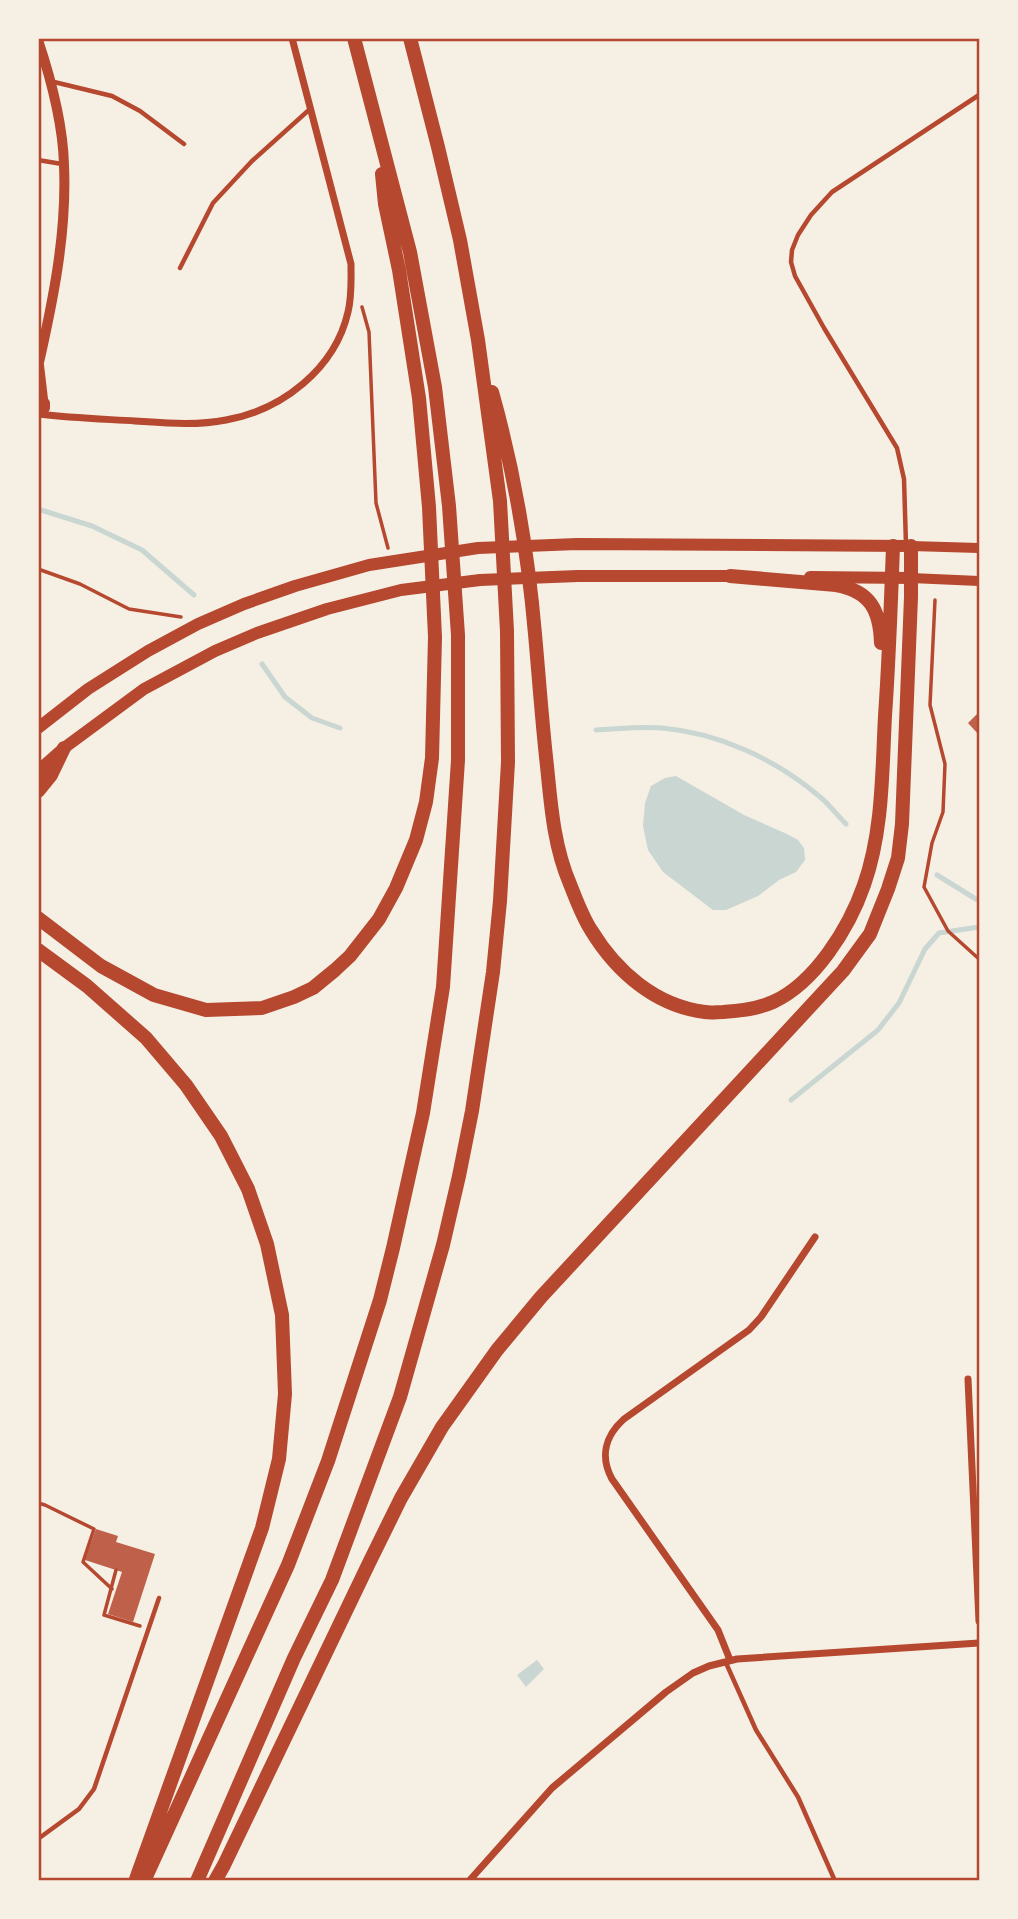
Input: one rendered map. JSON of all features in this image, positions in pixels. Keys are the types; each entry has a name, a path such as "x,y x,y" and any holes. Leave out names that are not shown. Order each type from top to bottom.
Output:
{"highway":[{"path":"144,1881 288,1565 328,1461 384,1287 423,1113 443,987 458,760 458,635 449,506 435,387 410,252 354,38"},
{"path":"197,1881 294,1658 332,1580 400,1397 443,1245 472,1111 493,972 508,762 507,631 500,501 478,340 457,227 410,38"},
{"path":"41,919 101,966 154,995 206,1010 262,1008 313,988 350,956 379,919 396,888 416,840 426,802 432,758 435,637 429,507 419,398 399,270 385,204 379,137"},
{"path":"478,340 500,419 517,500 535,629 556,838 568,879 589,927 625,974 659,998 706,1013 743,1011 772,1002 803,981 825,957 846,925 864,885 873,852 882,778 892,578 904,546"},
{"path":"215,1881 396,1508 442,1427 497,1350 541,1297 787,1034 843,971 870,934 898,858 902,824 911,578 904,546"},
{"path":"730,576 836,585 867,598 879,623 886,708"},
{"path":"38,791 51,775 64,748"},
{"path":"38,950 87,986 146,1038 186,1085 221,1136 248,1189 267,1244 282,1315 284,1407 279,1459 262,1528 135,1881"}],"main road":[{"path":"38,727 88,689 148,651 198,624 295,586 369,565 478,548 552,545 979,548"},
{"path":"38,771 64,748 144,689 215,652 257,633 327,609 401,590 480,580 578,576 911,578 979,581"}],"street":[{"path":"39,414 171,424 227,420 286,397 313,375 327,359 344,328 352,287 351,264 292,38"},
{"path":"38,40 60,127 64,164 61,249 39,366 45,408 39,414"},
{"path":"42,400 62,417"},
{"path":"728,1661 718,1630 612,1479 606,1464 606,1448 611,1432 624,1419 749,1330 761,1317 815,1237"},
{"path":"968,1379 979,1620"},
{"path":"469,1881 552,1788 679,1682 701,1670 728,1661 979,1643"}],"lane":[{"path":"50,81 113,96 140,111 184,145"},
{"path":"904,546 904,479 897,448 795,276 792,250 811,215 832,192 979,95"},
{"path":"180,268 213,203 252,161 310,109"},
{"path":"38,160 64,164"},
{"path":"38,1839 79,1809 94,1789 159,1598"},
{"path":"728,1661 756,1730 798,1797 835,1881"}],"path":[{"path":"362,305 369,332 376,503 388,548"},
{"path":"38,569 80,584 129,609 181,617"},
{"path":"935,600 930,705 945,764 943,811 932,843 924,887 947,931 979,959"},
{"path":"38,1503 94,1529 83,1562 111,1589"},
{"path":"116,1570 104,1615 136,1625"}],"shaded area":[{"path":"676,776 744,815 798,840 804,848 805,860 796,872 779,880 758,896 726,910 713,910 663,872 648,850 643,826 645,803 651,786 665,778"},
{"path":"537,1660 544,1669 526,1687 517,1675"}],"building":[{"path":"979,712 979,735 968,723"},
{"path":"96,1529 118,1536 116,1542 155,1554 133,1622 108,1614 122,1572 85,1560"}],"waterway":[{"path":"38,509 92,526 142,550 194,595"},
{"path":"262,664 285,697 312,718 340,728"},
{"path":"596,730 662,728 725,742 784,770 823,799 846,824"},
{"path":"937,875 979,901"},
{"path":"791,1100 878,1030 899,1003 925,949 939,933 979,927"}]}
